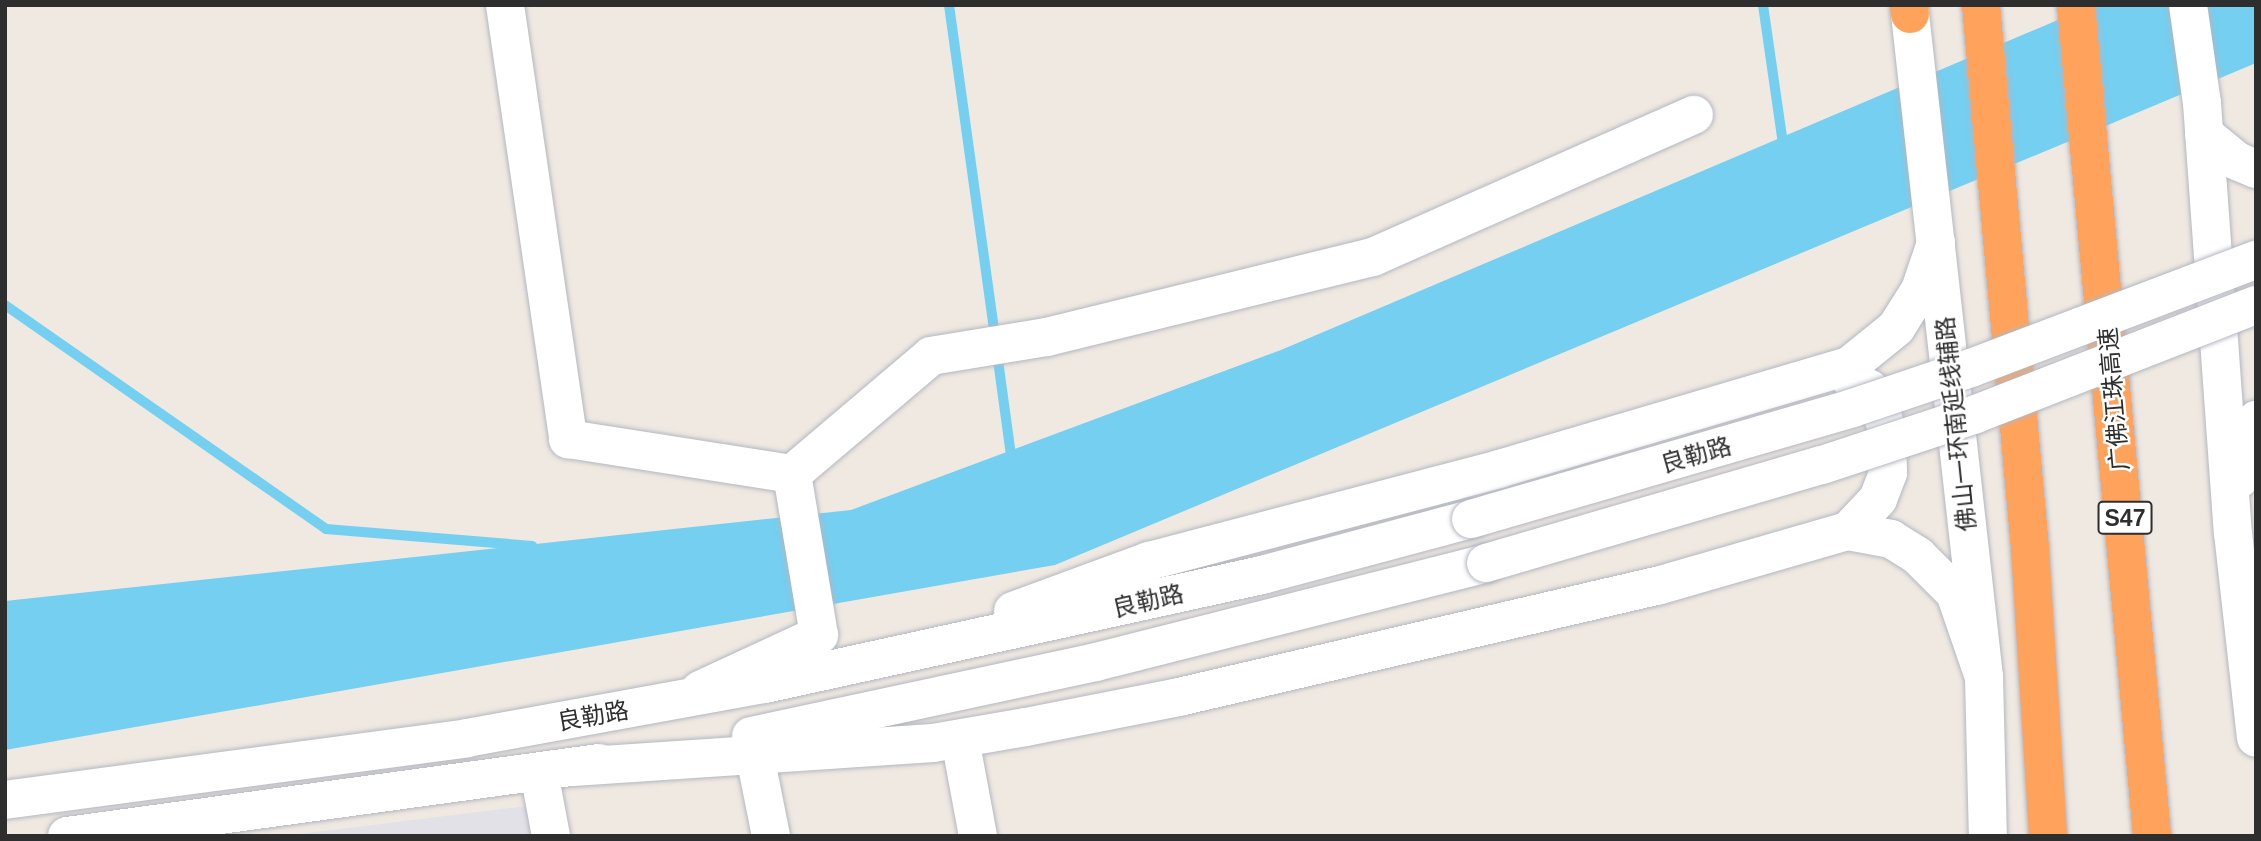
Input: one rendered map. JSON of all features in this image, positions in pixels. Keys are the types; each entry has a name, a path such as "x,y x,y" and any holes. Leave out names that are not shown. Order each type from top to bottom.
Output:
{"highway":[{"path":"1981,5 2029,549 2048,836"},
{"name":"广佛江珠高速","path":"2076,5 2152,836"}],"street":[{"path":"505,5 568,439 792,474 932,356 1018,342 1373,257 1694,115"},
{"path":"2188,5 2203,118 2233,533 2256,738"},
{"name":"佛山一环南延线辅路","path":"1909,10 1984,677 1988,836"},
{"path":"2203,118 2237,162 2256,170"},
{"path":"897,656 1149,561 1499,470 1849,366 1896,328 1920,290 1935,230"},
{"name":"良勒路","path":"5,800 467,738 676,701 897,656 1262,575 1471,519 1853,408 2010,354 2256,260"},
{"name":"良勒路","path":"67,836 125,832 556,769 902,706 1288,615 1486,563 1822,465 1976,414 2256,305"},
{"path":"1826,373 1870,389 1887,430 1888,473 1878,499 1848,531"},
{"path":"2233,533 2243,451 2256,420"},
{"path":"676,701 819,635 792,474"},
{"path":"551,836 556,769 960,739 1179,697 1657,586 1848,531 1891,539 1918,556 1955,593 1984,677"},
{"path":"960,739 978,836"},
{"path":"755,756 771,836"}],"shaded area":[{"path":"527,806 532,836 284,836"}],"water":[{"path":"2093,5 2256,5 2256,63 1055,565 5,750 5,601 851,510 1281,350"}],"waterway":[{"path":"949,5 995,338"},
{"path":"1763,5 1784,150"},
{"path":"5,305 326,529 532,546"},
{"path":"997,353 1012,462"}]}
